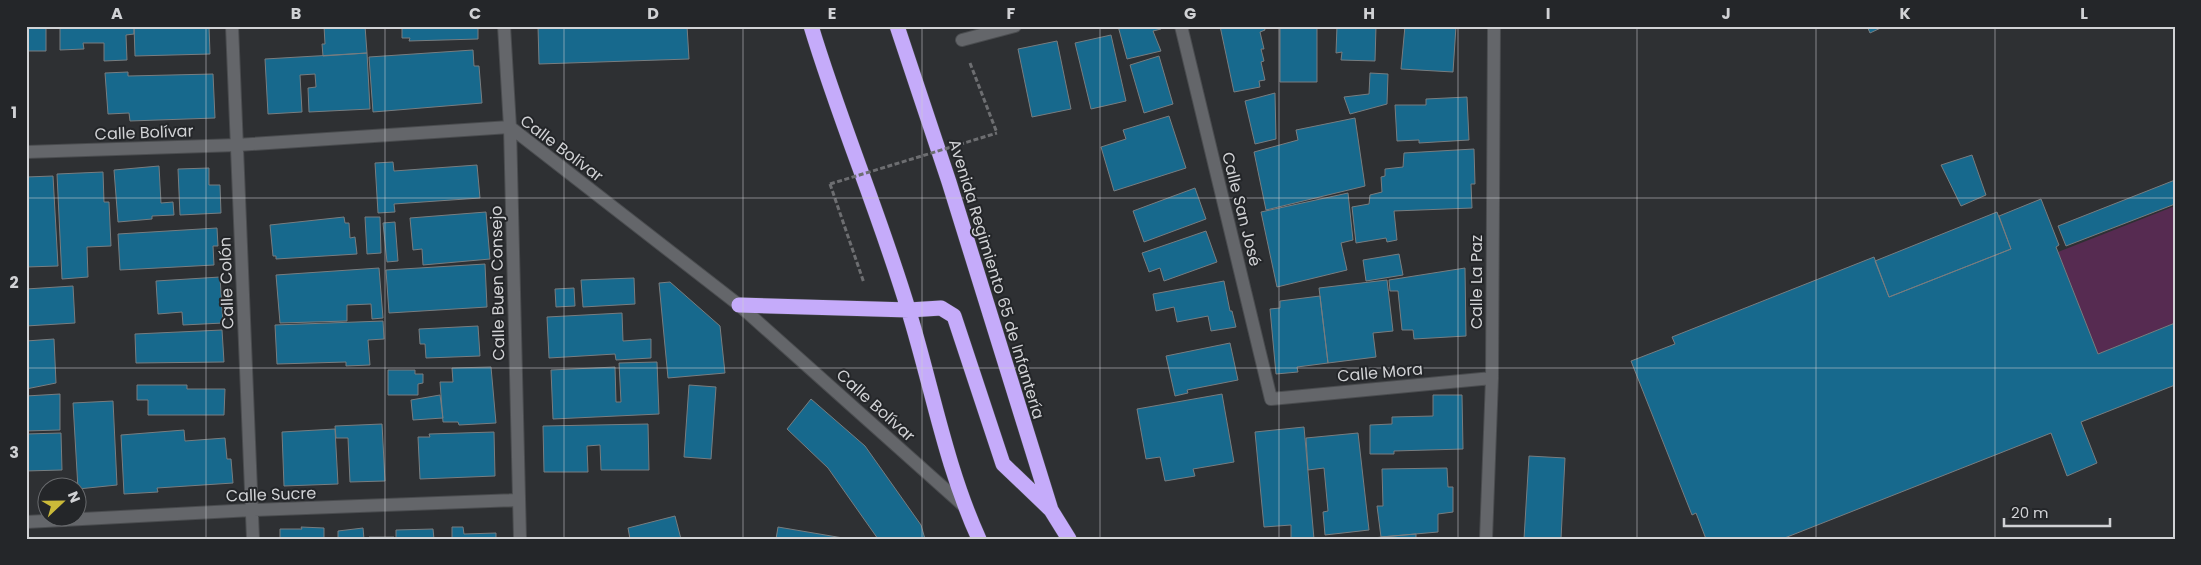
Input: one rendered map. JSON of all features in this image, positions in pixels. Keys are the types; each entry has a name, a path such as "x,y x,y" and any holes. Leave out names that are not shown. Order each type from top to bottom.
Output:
{"highway":[{"path":"811,26 826,78 909,310 964,506 979,539"},
{"name":"Avenida Regimiento 65 de Infantería","path":"897,26 949,182 1051,510 1069,539"},
{"path":"739,305 909,310 941,308 954,316 1003,464 1051,510"}],"street":[{"name":"Calle Colón","path":"232,26 253,539"},
{"name":"Calle Buen Consejo","path":"504,26 510,127 520,539"},
{"path":"962,40 1015,26"},
{"name":"Calle San José","path":"1181,26 1271,399"},
{"name":"Calle La Paz","path":"1486,539 1492,378 1494,26"},
{"name":"Calle Bolívar","path":"26,152 237,145 510,127 739,305 964,506"},
{"name":"Calle Mora","path":"1271,399 1492,378"},
{"name":"Calle Sucre","path":"26,522 252,510 518,500"}],"path":[{"path":"873,309 830,184 997,132 962,40"}],"shaded area":[{"path":"2175,206 2175,323 2098,354 2058,252"}],"building":[{"path":"26,26 46,26 46,51 26,51"},
{"path":"60,26 134,26 134,34 126,35 127,60 104,61 104,43 83,43 84,49 60,50"},
{"path":"134,26 209,26 210,54 135,56"},
{"path":"324,26 365,26 367,53 323,56 322,44 325,44"},
{"path":"402,26 478,26 478,39 409,41 410,38 402,38"},
{"path":"538,26 687,26 689,59 539,64"},
{"path":"1118,26 1160,26 1161,29 1153,31 1161,51 1127,59"},
{"path":"1220,26 1264,26 1265,30 1260,32 1264,49 1261,49 1264,61 1261,62 1265,80 1259,81 1260,87 1234,92"},
{"path":"1280,26 1317,26 1317,82 1280,82"},
{"path":"1337,26 1376,26 1375,61 1341,60 1342,52 1336,53"},
{"path":"1405,26 1456,26 1453,72 1401,69"},
{"path":"1867,26 1885,26 1870,33"},
{"path":"1111,35 1126,101 1091,109 1075,43"},
{"path":"1057,41 1071,109 1032,117 1018,49"},
{"path":"473,50 474,66 479,66 482,103 373,112 369,57"},
{"path":"367,53 370,109 309,112 308,88 316,87 315,74 300,75 302,112 268,114 265,59"},
{"path":"1159,56 1173,104 1144,113 1130,65"},
{"path":"128,72 128,76 213,74 215,118 130,121 129,113 108,114 105,73"},
{"path":"1370,73 1388,74 1387,104 1350,114 1344,97 1369,94"},
{"path":"1275,93 1276,139 1255,144 1245,101"},
{"path":"1467,97 1469,140 1419,143 1419,140 1397,141 1395,105 1426,105 1426,99"},
{"path":"1169,116 1186,168 1114,191 1101,147 1126,139 1123,130"},
{"path":"1355,118 1365,186 1266,210 1254,152 1298,140 1296,130"},
{"path":"1474,149 1475,184 1471,184 1472,208 1394,211 1397,240 1387,242 1386,238 1356,243 1352,207 1369,204 1370,195 1382,192 1381,177 1385,176 1385,169 1403,167 1404,153"},
{"path":"1972,155 1986,195 1961,206 1941,165"},
{"path":"393,162 394,171 477,165 480,198 394,204 395,212 378,213 375,163"},
{"path":"159,166 161,203 173,202 174,215 152,216 152,219 118,222 114,170"},
{"path":"209,168 209,185 220,185 221,213 180,215 178,169"},
{"path":"103,172 104,202 109,202 111,246 87,247 88,277 62,279 57,174"},
{"path":"53,176 58,266 26,267 26,177"},
{"path":"2175,180 2175,204 2066,246 2058,226"},
{"path":"1195,188 1206,219 1144,242 1133,211"},
{"path":"1348,193 1353,240 1341,243 1347,270 1277,287 1261,212"},
{"path":"2041,199 2059,245 2056,247 2098,354 2175,323 2175,385 2081,422 2097,463 2067,476 2051,433 1782,539 1706,539 1696,513 1692,515 1631,361 1675,344 1672,337 1874,257 1889,297 2011,249 1999,216"},
{"path":"486,212 490,259 423,265 422,249 413,250 410,218"},
{"path":"1997,212 2011,249 1889,297 1875,261"},
{"path":"344,217 345,223 349,223 350,238 355,237 357,254 276,259 276,256 273,256 270,225"},
{"path":"365,217 380,217 381,253 367,254"},
{"path":"395,222 398,261 387,262 383,223"},
{"path":"217,228 218,246 213,246 214,265 120,270 118,234"},
{"path":"1206,231 1217,262 1164,281 1160,268 1149,272 1142,253"},
{"path":"1399,254 1403,275 1366,281 1363,260"},
{"path":"485,264 487,307 389,313 386,270"},
{"path":"379,268 383,318 372,319 371,304 347,305 347,321 280,323 276,275"},
{"path":"1465,268 1466,336 1414,339 1413,330 1402,330 1398,291 1390,291 1389,280"},
{"path":"220,277 223,323 183,325 182,312 158,314 156,281"},
{"path":"634,278 635,304 583,307 581,280"},
{"path":"1387,280 1393,331 1373,333 1376,357 1328,363 1319,288"},
{"path":"1224,281 1230,311 1232,311 1236,327 1211,331 1208,316 1177,322 1174,307 1156,311 1153,294"},
{"path":"670,282 720,326 725,373 668,378 659,283"},
{"path":"73,286 75,323 26,326 26,289"},
{"path":"574,288 575,306 556,307 555,289"},
{"path":"1320,296 1328,363 1297,367 1298,372 1276,374 1270,309 1280,308 1280,301"},
{"path":"622,313 623,341 651,339 651,358 616,360 615,354 549,358 547,317"},
{"path":"383,321 384,339 368,340 370,365 346,366 346,362 277,364 275,325"},
{"path":"478,326 480,356 426,358 425,344 420,344 419,329"},
{"path":"222,330 224,362 136,363 135,334"},
{"path":"54,339 56,383 26,389 26,341"},
{"path":"1230,343 1238,380 1187,390 1188,393 1175,396 1166,356"},
{"path":"657,362 659,414 553,419 551,370 615,367 616,402 621,402 619,363"},
{"path":"491,367 496,423 459,425 458,422 443,422 440,382 453,382 452,368"},
{"path":"388,370 415,370 415,374 423,374 423,383 418,384 418,395 388,395"},
{"path":"137,385 187,385 187,389 225,389 224,415 148,415 148,400 137,400"},
{"path":"689,385 716,387 711,459 684,457"},
{"path":"60,394 60,430 26,431 26,396"},
{"path":"1222,394 1234,462 1193,469 1195,476 1165,481 1160,457 1146,459 1137,409"},
{"path":"440,395 443,418 413,420 411,400"},
{"path":"1433,395 1462,395 1463,449 1394,451 1394,454 1370,454 1370,425 1392,424 1392,417 1433,416"},
{"path":"811,399 865,446 921,525 925,539 878,539 828,468 787,429"},
{"path":"113,401 117,485 88,488 88,478 77,478 73,403"},
{"path":"382,424 385,481 350,482 348,438 336,438 335,426"},
{"path":"648,424 649,470 601,470 600,445 587,446 588,472 544,472 543,426"},
{"path":"1304,427 1314,539 1291,539 1291,525 1264,527 1255,432"},
{"path":"335,429 338,484 284,486 282,432"},
{"path":"184,430 185,441 225,438 227,459 231,459 233,483 157,488 158,492 124,494 121,435"},
{"path":"494,432 495,476 420,479 418,437 430,437 429,434"},
{"path":"61,433 62,470 26,471 26,434"},
{"path":"1358,433 1369,530 1325,535 1323,512 1328,511 1324,468 1308,470 1306,438"},
{"path":"1529,456 1565,458 1561,539 1524,539"},
{"path":"1447,468 1448,487 1453,487 1453,512 1438,514 1438,532 1381,537 1377,506 1383,506 1382,469"},
{"path":"675,516 681,539 630,539 628,528"},
{"path":"301,527 324,528 324,539 280,539 280,529 302,529"},
{"path":"452,527 463,527 464,534 496,533 496,539 452,539"},
{"path":"778,527 849,539 776,539"},
{"path":"363,528 364,539 338,539 338,531"},
{"path":"433,529 434,539 396,539 396,530"},
{"path":"1416,534 1416,539 1369,539 1381,537"},
{"path":"369,537 394,537 394,539 369,539"}]}
